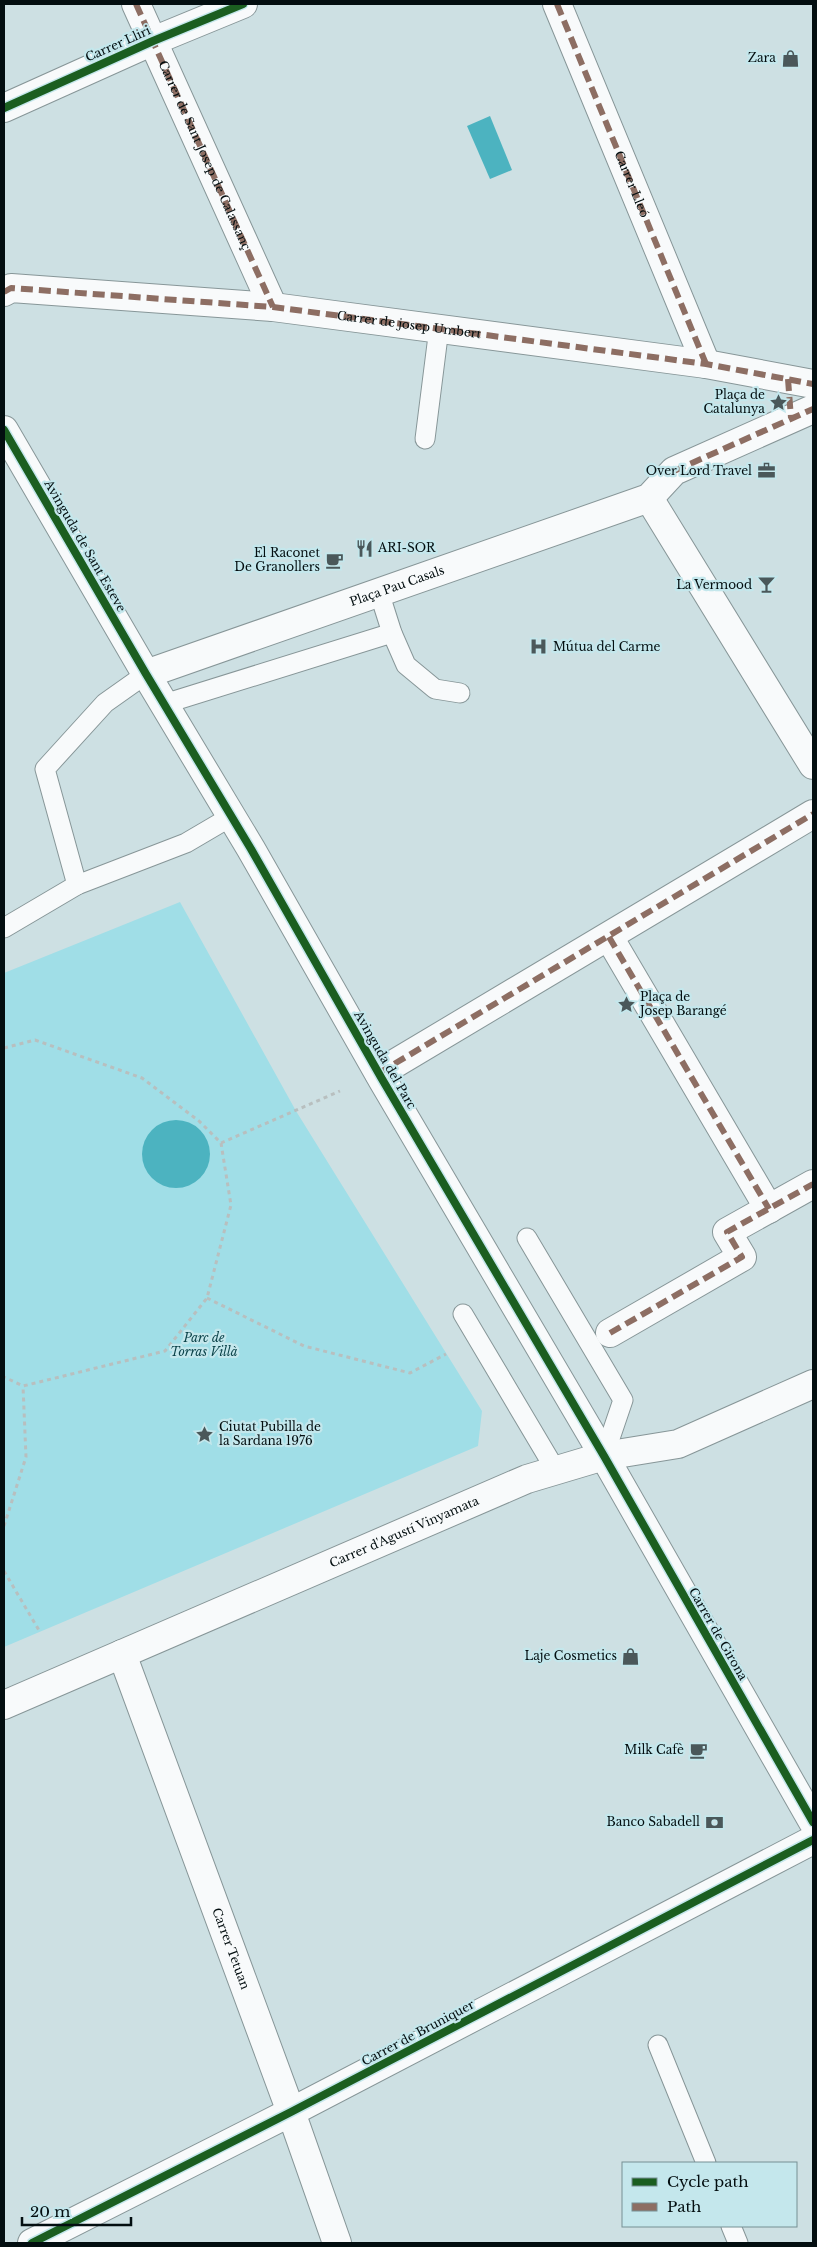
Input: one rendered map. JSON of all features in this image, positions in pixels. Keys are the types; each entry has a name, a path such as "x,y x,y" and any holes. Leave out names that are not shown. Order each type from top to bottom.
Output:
{"street":[{"name":"Carrer de Sant Josep de Calassanç","path":"136,4 273,307"},
{"name":"Carrer Lliri","path":"4,108 152,41 242,4"},
{"name":"Carrer Lleó","path":"558,4 706,364"},
{"name":"Carrer de josep Umbert","path":"4,292 11,288 273,307 706,364 801,382"},
{"path":"801,382 802,414"},
{"name":"Plaça Pau Casals","path":"146,674 649,498 674,471 802,414"},
{"name":"Avinguda de Sant Esteve","path":"4,430 146,674"},
{"path":"649,498 813,765"},
{"name":"Avinguda del Parc","path":"146,674 232,816 379,1073 604,1456"},
{"path":"379,1073 813,814"},
{"path":"608,937 769,1208"},
{"path":"610,1333 742,1257 727,1232 813,1184"},
{"name":"Carrer d'Agustí Vinyamata","path":"4,1705 527,1479 555,1469 604,1456 678,1444 813,1384"},
{"name":"Carrer de Girona","path":"604,1456 813,1822"},
{"name":"Carrer Tetuan","path":"122,1654 291,2112 337,2243"},
{"name":"Carrer de Bruniquer","path":"32,2243 291,2112 813,1840"}],"lane":[{"path":"425,439 439,328"},
{"path":"379,592 392,633 406,665 435,689 460,693"},
{"path":"164,704 392,633"},
{"path":"78,885 45,769 105,703 146,674"},
{"path":"4,928 78,885 186,843 232,816"},
{"path":"528,1238 623,1400 604,1456"},
{"path":"463,1314 555,1469"},
{"path":"658,2045 706,2162"},
{"path":"731,2227 738,2243"}],"path":[{"path":"4,1047 35,1040 142,1078 199,1121 222,1143 231,1205 207,1298 166,1351 23,1386 4,1377"},
{"path":"222,1143 340,1090"},
{"path":"207,1298 304,1346 410,1373 446,1354"},
{"path":"4,1526 26,1457 23,1386"},
{"path":"4,1571 40,1632"}],"green space":[{"name":"Parc de Torras Villà","path":"180,902 296,1111 482,1411 478,1446 4,1647 4,973"}],"shaded area":[{"path":"490,116 512,170 490,179 467,126"},
{"path":"169,1120 183,1120 195,1125 205,1135 210,1147 210,1161 205,1173 195,1183 183,1188 169,1188 157,1183 147,1173 142,1161 142,1147 147,1135 157,1125"}],"marked path":[{"path":"136,4 273,307"},
{"path":"557,4 706,364"},
{"path":"4,292 11,288 273,307 706,364 813,384"},
{"path":"788,379 791,418"},
{"path":"674,471 813,409"},
{"path":"379,1073 813,814"},
{"path":"609,937 769,1209"},
{"path":"610,1333 742,1257 727,1232 813,1184"}],"cycle path":[{"path":"4,108 153,41 243,4"},
{"path":"4,430 146,674 251,849 382,1079 604,1456 813,1822"},
{"path":"32,2243 291,2112 813,1840"}],"place":[{"name":"Zara","path":"790,58"},
{"name":"Plaça de Catalunya","path":"779,402"},
{"name":"Over Lord Travel","path":"766,471"},
{"name":"ARI-SOR","path":"364,548"},
{"name":"El Raconet De Granollers","path":"334,560"},
{"name":"La Vermood","path":"766,585"},
{"name":"Mútua del Carme","path":"539,647"},
{"name":"Plaça de Josep Barangé","path":"626,1004"},
{"name":"Ciutat Pubilla de la Sardana 1976","path":"205,1434"},
{"name":"Laje Cosmetics","path":"631,1656"},
{"name":"Milk Cafè","path":"698,1750"},
{"name":"Banco Sabadell","path":"714,1822"}]}
